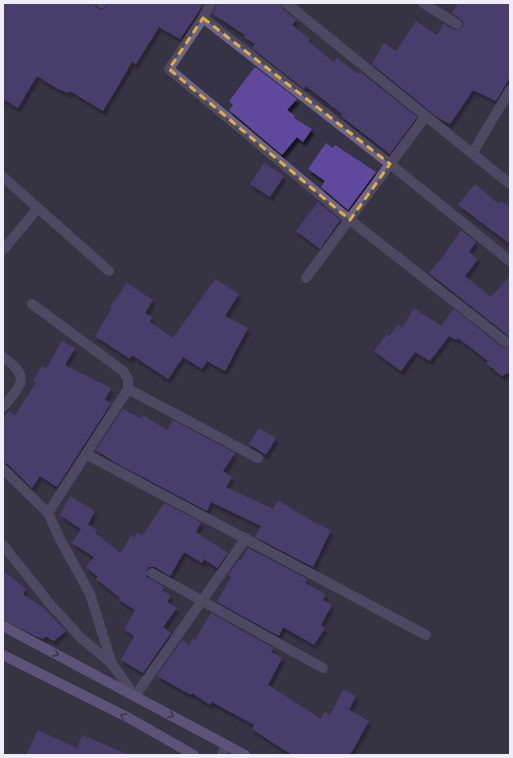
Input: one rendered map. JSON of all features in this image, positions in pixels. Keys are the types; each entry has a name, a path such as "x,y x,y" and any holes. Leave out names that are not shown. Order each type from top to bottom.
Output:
{"main road":[{"path":"3,626 245,755"},
{"path":"3,655 129,718 194,755"}],"street":[{"path":"211,3 203,18 169,69 350,220 506,342"},
{"path":"286,3 510,184"},
{"path":"423,3 457,24"},
{"path":"203,18 390,164 510,261"},
{"path":"472,154 510,90"},
{"path":"306,278 425,116"},
{"path":"3,177 109,272"},
{"path":"3,250 38,208"},
{"path":"32,304 124,371 128,379 128,389 48,513"},
{"path":"3,358 17,368 21,375 17,389 3,407"},
{"path":"128,389 258,458"},
{"path":"86,454 426,635"},
{"path":"3,469 48,513 61,541 90,594 112,664"},
{"path":"3,545 50,604 81,638 112,664 135,696 246,538"},
{"path":"152,573 202,599 323,668"},
{"path":"222,755 226,745"}],"highlighted area":[{"path":"203,18 390,164 350,220 169,69"}],"building":[{"path":"3,3 95,3 96,7 101,10 106,8 108,3 204,3 180,39 159,27 136,64 132,62 103,111 70,91 68,93 58,89 37,76 18,108 3,99"},
{"path":"217,3 280,3 282,8 296,20 292,25 310,39 308,41 334,62 337,58 358,74 360,72 417,117 390,154 341,116 342,114 306,86 304,89 252,48 255,44 244,37 245,35 213,14"},
{"path":"458,3 510,3 510,77 496,101 473,90 450,124 437,117 372,64 384,43 396,51 416,21 437,35 444,24 454,30 463,27 463,21 452,13"},
{"path":"255,67 297,99 287,110 295,116 294,118 312,129 303,142 297,137 282,155 229,110 233,105 229,101"},
{"path":"326,143 333,148 335,145 376,172 348,210 321,187 325,181 308,169"},
{"path":"264,163 284,176 270,197 250,184"},
{"path":"475,184 499,204 501,201 510,207 510,244 458,205"},
{"path":"318,202 340,220 320,249 296,231"},
{"path":"461,230 476,242 469,252 478,259 465,276 491,297 510,276 510,337 429,273 441,259"},
{"path":"215,279 239,294 225,316 248,328 225,371 207,361 202,369 183,357 168,379 132,355 130,359 95,336 112,308 110,307 127,283 153,300 145,313 152,317 150,322 173,338"},
{"path":"414,308 441,326 454,309 502,347 510,347 510,372 502,376 486,363 488,361 458,338 456,340 449,336 430,361 415,352 401,371 374,351 387,334 389,336 398,325 402,328"},
{"path":"62,341 75,348 65,365 111,388 105,400 111,403 57,487 40,476 32,488 8,464 3,463 3,420 8,411 15,415 36,383 33,381 42,366 46,369"},
{"path":"123,409 140,418 142,415 167,430 173,420 235,453 223,471 232,477 226,487 273,509 278,500 315,523 331,530 313,567 255,537 261,526 211,502 207,511 114,462 96,450"},
{"path":"259,428 276,438 266,455 249,444"},
{"path":"70,496 95,511 88,524 97,531 95,533 121,553 131,535 134,537 137,532 142,536 164,503 201,522 196,532 228,553 217,568 204,559 202,563 184,552 170,576 155,567 149,567 147,570 147,577 164,587 162,590 171,596 167,602 177,608 163,627 171,633 143,673 121,660 134,636 124,629 135,610 119,600 120,598 96,579 98,577 86,567 94,557 72,543 81,529 60,515"},
{"path":"248,548 307,579 305,583 326,594 323,600 332,605 321,625 325,628 314,645 283,627 279,636 217,602 231,577 228,575 239,560 241,561"},
{"path":"3,571 26,589 23,594 45,609 66,631 54,641 45,636 44,639 37,637 3,620"},
{"path":"211,613 273,648 271,652 282,658 268,685 321,719 325,712 330,715 343,689 356,696 349,710 369,721 350,755 292,755 252,729 254,725 212,702 210,705 192,693 191,695 157,676 182,640 189,645 193,638 195,640"},
{"path":"38,730 77,748 82,735 129,755 26,755"}]}
